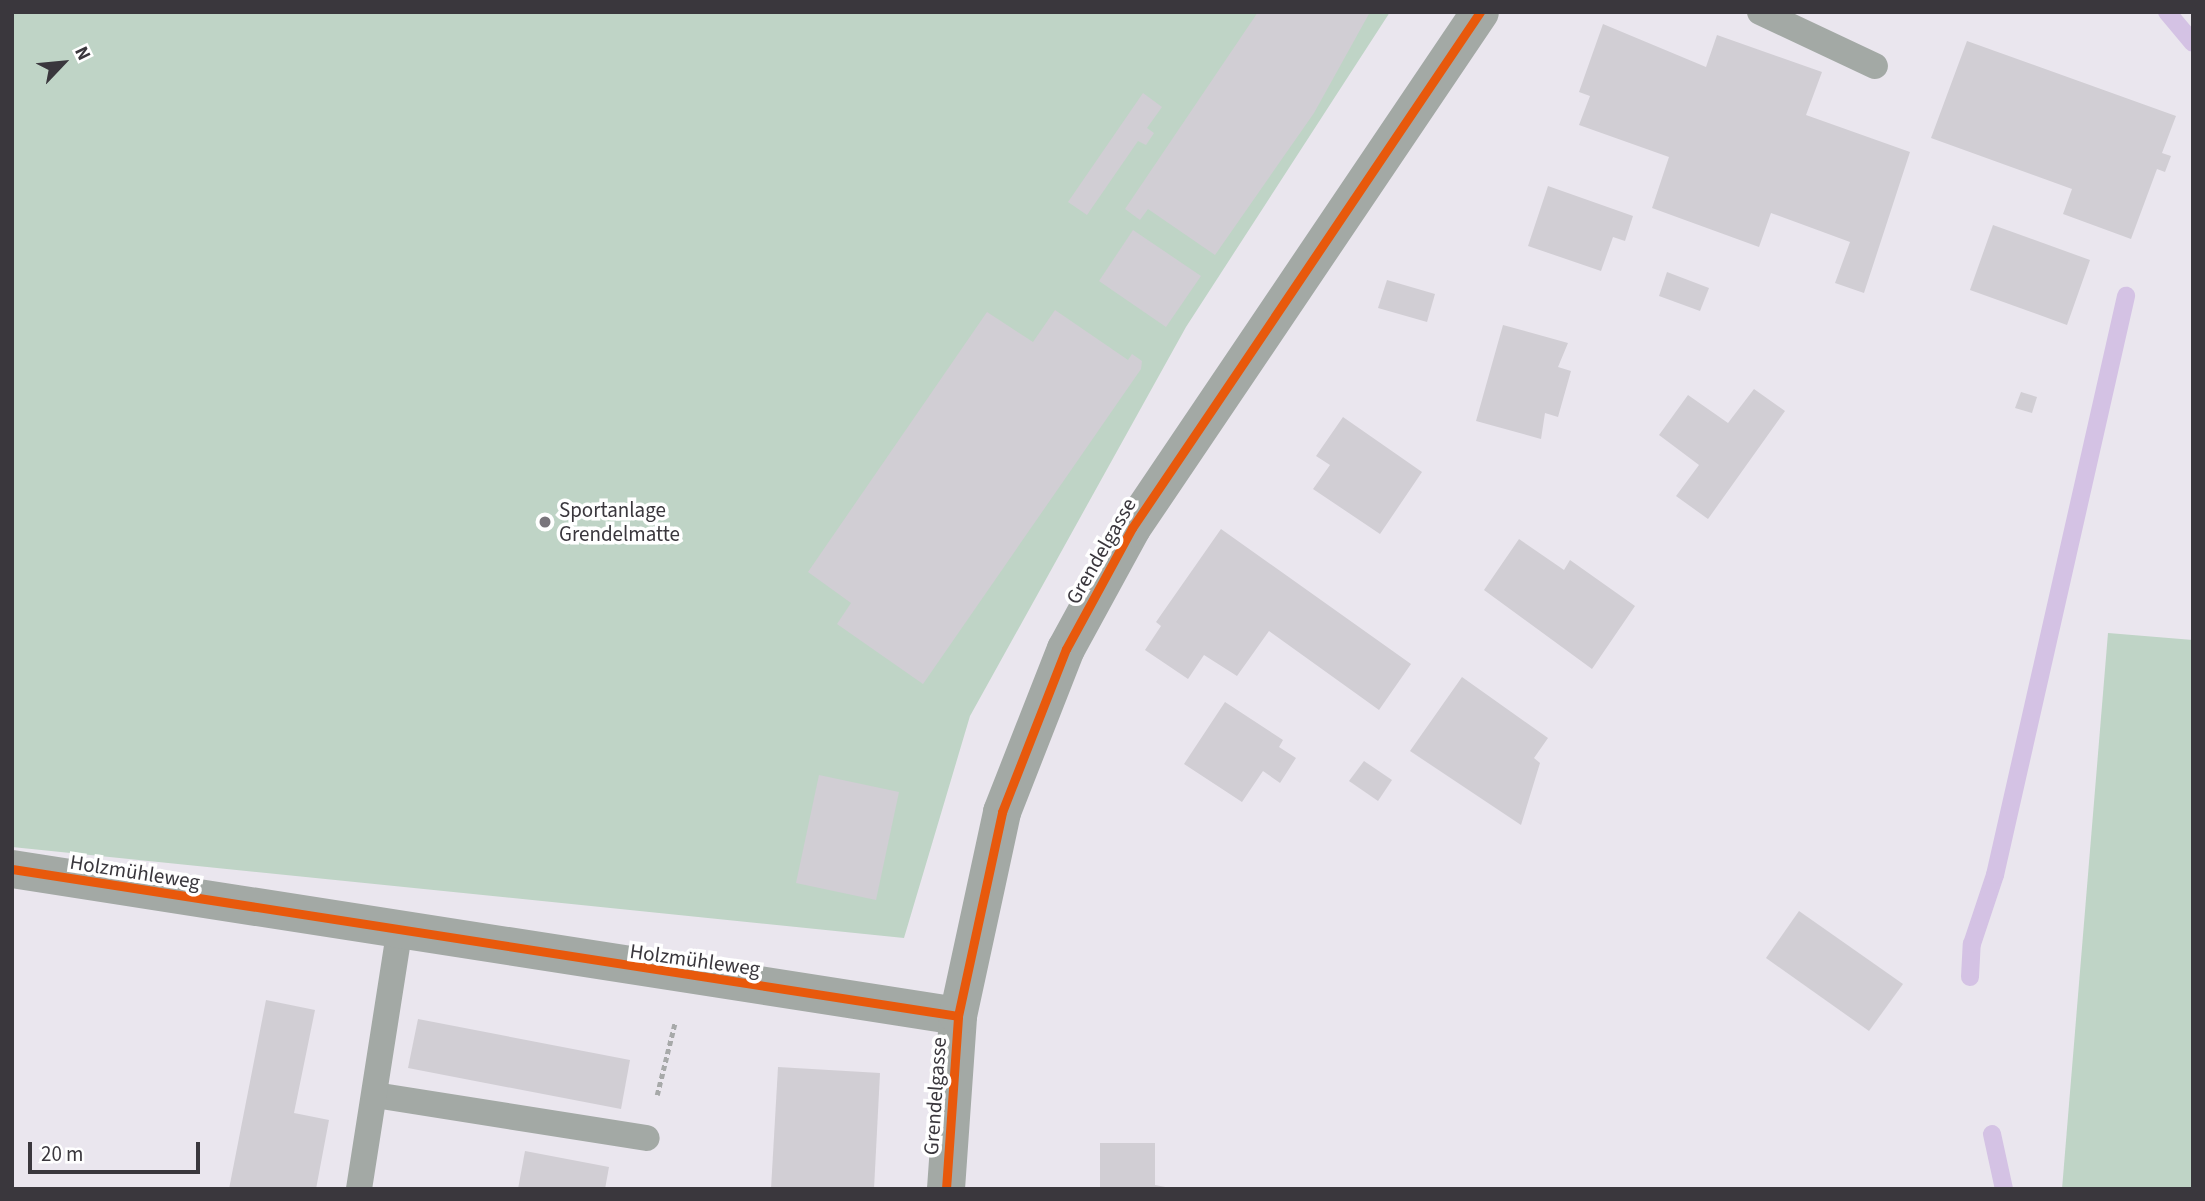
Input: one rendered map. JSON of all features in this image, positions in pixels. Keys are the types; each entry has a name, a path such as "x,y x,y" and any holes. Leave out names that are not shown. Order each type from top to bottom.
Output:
{"street":[{"name":"Grendelgasse","path":"946,1189 958,1016 1002,812 1066,649 1132,528 1480,12"},
{"name":"Holzmühleweg","path":"12,869 399,933 958,1016"}],"lane":[{"path":"1760,12 1875,66"},
{"path":"359,1189 399,933"},
{"path":"375,1095 646,1138"}],"path":[{"path":"646,1138 687,976"}],"green space":[{"name":"Sportanlage Grendelmatte","path":"12,12 1390,12 1186,327 970,716 904,938 12,847"},
{"path":"2108,633 2193,640 2193,1189 2062,1189"}],"building":[{"path":"1258,12 1370,12 1314,113 1215,255 1148,209 1140,220 1125,209"},
{"path":"1603,24 1706,67 1717,35 1822,72 1806,115 1910,152 1864,293 1835,283 1850,242 1771,213 1759,247 1652,208 1669,157 1579,125 1590,96 1579,92"},
{"path":"1967,41 2176,116 2162,153 2171,156 2165,172 2157,169 2131,239 2063,214 2072,189 1931,138"},
{"path":"1143,93 1162,107 1147,128 1154,133 1146,145 1138,141 1087,215 1068,202"},
{"path":"1548,186 1633,216 1625,241 1613,237 1601,271 1528,246"},
{"path":"1993,225 2090,260 2067,325 1970,290"},
{"path":"1133,230 1201,276 1166,327 1099,281"},
{"path":"1667,272 1709,288 1700,311 1659,296"},
{"path":"1387,280 1435,294 1427,322 1378,308"},
{"path":"1055,310 1128,360 1132,354 1142,361 1141,369 923,684 837,624 851,603 808,572 987,312 1033,342"},
{"path":"1503,325 1568,343 1558,367 1571,371 1558,417 1545,413 1541,439 1476,421"},
{"path":"1754,389 1785,411 1708,519 1676,496 1699,465 1659,435 1688,395 1728,423"},
{"path":"2021,392 2037,397 2032,413 2015,408"},
{"path":"1343,417 1422,472 1380,534 1313,489 1330,465 1316,456"},
{"path":"1221,529 1411,664 1379,710 1269,631 1237,676 1204,655 1188,679 1145,650 1161,626 1156,622"},
{"path":"1519,539 1564,570 1570,560 1635,606 1592,669 1484,590"},
{"path":"1462,677 1548,738 1534,758 1540,763 1521,825 1410,751"},
{"path":"1225,702 1283,740 1279,747 1296,758 1280,783 1263,771 1242,802 1184,764"},
{"path":"1364,761 1392,780 1378,801 1349,781"},
{"path":"819,775 899,792 876,900 796,883"},
{"path":"1799,911 1903,984 1869,1031 1766,958"},
{"path":"266,1000 315,1010 294,1113 329,1120 316,1189 229,1189"},
{"path":"418,1019 630,1060 621,1109 408,1068"},
{"path":"778,1067 880,1073 874,1189 771,1189"},
{"path":"1100,1143 1155,1143 1155,1185 1176,1189 1100,1189"},
{"path":"525,1151 609,1167 605,1189 518,1189"}],"waterway":[{"path":"2167,12 2193,43"},
{"path":"1970,977 1972,944 1995,875 2126,296"},
{"path":"1992,1134 2004,1189"}],"cycle path":[{"path":"946,1189 958,1016 1002,812 1066,649 1132,528 1480,12"},
{"path":"12,869 958,1016"}],"place":[{"name":"Sportanlage Grendelmatte","path":"545,522"}]}
